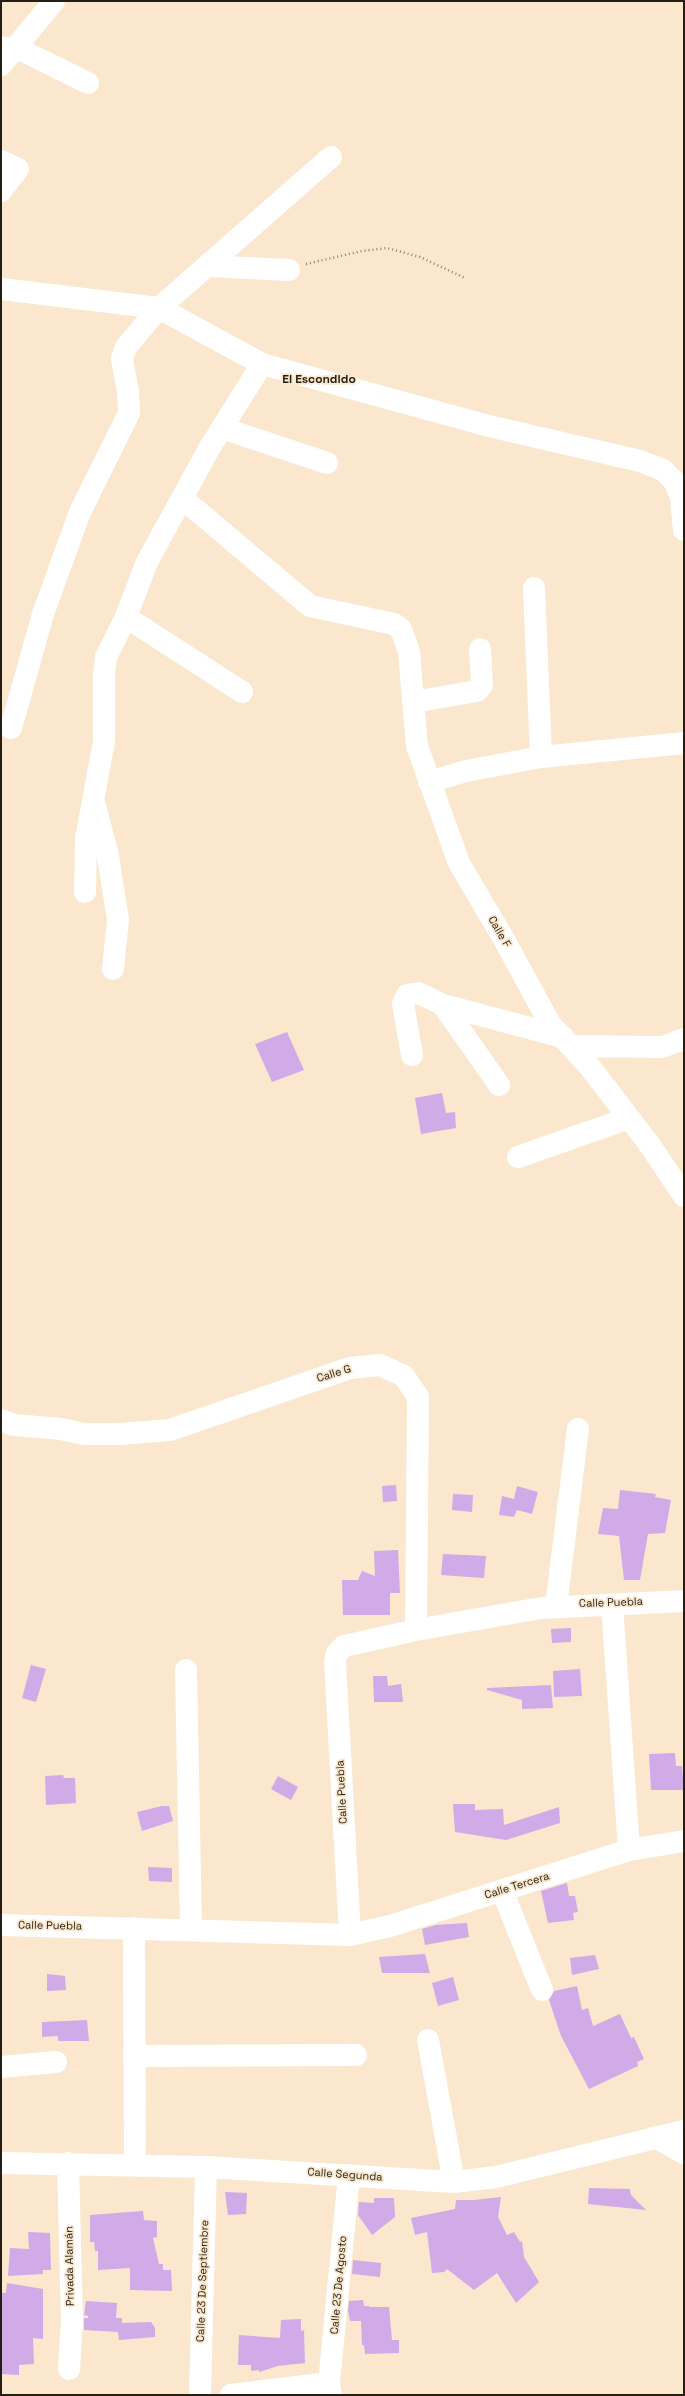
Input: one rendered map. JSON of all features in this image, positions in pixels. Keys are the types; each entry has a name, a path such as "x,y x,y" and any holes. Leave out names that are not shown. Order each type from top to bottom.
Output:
{"street":[{"path":"5,54 54,1"},
{"path":"5,54 23,51 88,83"},
{"path":"11,728 43,614 80,512 129,413 128,392 122,360 126,347 159,308 331,157"},
{"path":"1,161 18,169 1,192"},
{"path":"208,266 289,270"},
{"path":"1,289 159,308 262,364 489,426 640,461 663,470 675,482 682,499 684,530"},
{"path":"85,892 86,839 104,741 104,675 106,657 126,617 147,562 222,428 262,364"},
{"path":"222,428 327,463"},
{"name":"Calle F","path":"182,498 310,606 394,624 401,629 409,652 417,746 458,863 505,941 550,1024 590,1067 629,1118 684,1196"},
{"path":"534,588 541,757"},
{"path":"126,617 242,692"},
{"path":"413,702 477,691 482,684 480,649"},
{"path":"429,782 466,770 541,757 684,742"},
{"path":"93,799 107,852 118,920 113,969"},
{"path":"412,1055 403,1004 407,995 419,993 443,1005 567,1042 662,1047 684,1039"},
{"path":"443,1005 499,1085"},
{"path":"518,1157 629,1118"},
{"name":"Calle G","path":"1,1420 14,1425 61,1429 84,1434 170,1430 350,1368 380,1365 404,1376 418,1397 416,1630"},
{"path":"556,1606 578,1429"},
{"name":"Calle Puebla","path":"1,1925 191,1929 350,1935 335,1662 337,1653 344,1646 416,1630 556,1606 684,1601"},
{"path":"612,1604 629,1850"},
{"path":"186,1670 191,1929"},
{"name":"Calle Tercera","path":"350,1935 390,1926 629,1850 684,1841"},
{"path":"502,1890 542,1990"},
{"path":"134,1928 135,2165"},
{"path":"428,2040 454,2182"},
{"path":"134,2056 356,2056"},
{"path":"1,2067 56,2062"},
{"name":"Calle Segunda","path":"1,2163 68,2163 206,2167 454,2182 496,2177 684,2131"},
{"path":"655,2137 684,2153"},
{"name":"Privada Alamán","path":"68,2163 72,2321 69,2369"},
{"name":"Calle 23 De Septiembre","path":"200,2395 206,2167"},
{"name":"Calle 23 De Agosto","path":"330,2389 349,2175"},
{"path":"231,2395 330,2389"}],"path":[{"path":"289,270 319,259 387,248 420,257 465,278"}],"building":[{"path":"287,1032 304,1070 272,1082 255,1044"},
{"path":"442,1093 446,1113 455,1112 456,1128 421,1134 415,1098"},
{"path":"396,1485 397,1501 383,1502 382,1486"},
{"path":"517,1486 538,1492 532,1514 517,1510 514,1517 499,1515 502,1496 514,1499"},
{"path":"620,1490 656,1494 655,1497 671,1500 665,1533 648,1534 640,1580 624,1580 619,1536 598,1534 603,1508 618,1509"},
{"path":"453,1494 473,1495 472,1512 452,1510"},
{"path":"398,1550 400,1593 390,1593 390,1615 343,1615 342,1580 358,1580 362,1571 375,1576 374,1551"},
{"path":"443,1554 486,1556 484,1578 441,1575"},
{"path":"571,1628 571,1642 552,1643 551,1629"},
{"path":"31,1665 46,1669 36,1702 22,1698"},
{"path":"580,1669 582,1696 554,1697 553,1671"},
{"path":"373,1676 387,1676 388,1686 401,1684 403,1702 374,1702"},
{"path":"551,1685 553,1708 522,1709 522,1700 487,1690 487,1688"},
{"path":"675,1753 676,1766 682,1766 684,1790 651,1790 649,1754"},
{"path":"63,1775 64,1778 75,1778 76,1803 46,1805 45,1776"},
{"path":"278,1776 298,1787 291,1800 271,1789"},
{"path":"453,1804 475,1804 475,1810 503,1809 504,1825 559,1807 560,1823 506,1840 455,1832"},
{"path":"162,1806 169,1806 173,1821 142,1831 137,1812"},
{"path":"148,1867 172,1868 172,1882 149,1881"},
{"path":"567,1883 569,1896 575,1896 578,1912 573,1913 574,1920 548,1923 541,1891"},
{"path":"467,1923 469,1937 425,1945 422,1929 436,1925"},
{"path":"425,1954 430,1973 382,1973 379,1957"},
{"path":"595,1955 599,1969 572,1975 570,1958"},
{"path":"47,1974 65,1976 66,1990 47,1991"},
{"path":"453,1977 459,2000 438,2006 432,1983"},
{"path":"577,1986 582,2010 588,2008 593,2026 620,2014 631,2038 634,2037 644,2059 637,2062 638,2066 589,2089 561,2036 549,2000 554,1991"},
{"path":"87,2020 89,2041 58,2041 58,2036 42,2037 42,2022"},
{"path":"589,2188 630,2189 631,2195 646,2210 588,2204"},
{"path":"225,2192 247,2193 246,2214 228,2215"},
{"path":"501,2197 498,2217 507,2235 514,2232 520,2242 522,2241 524,2257 539,2282 516,2303 497,2273 474,2290 447,2269 444,2272 432,2273 427,2232 415,2235 411,2218 455,2209 456,2200"},
{"path":"374,2198 394,2198 395,2217 372,2235 358,2215 359,2202 374,2203"},
{"path":"143,2211 144,2220 157,2221 157,2237 153,2238 159,2264 163,2264 163,2270 171,2270 172,2291 130,2290 130,2268 98,2270 98,2251 95,2251 94,2242 90,2242 90,2215"},
{"path":"28,2232 50,2233 51,2270 43,2270 43,2274 8,2276 10,2248 29,2249"},
{"path":"353,2260 381,2263 380,2277 352,2274"},
{"path":"7,2283 43,2289 43,2339 33,2338 34,2364 19,2365 19,2375 1,2374 1,2293 6,2293"},
{"path":"363,2300 364,2306 389,2307 392,2340 399,2340 399,2353 365,2354 364,2345 362,2345 361,2321 350,2321 348,2311 349,2301"},
{"path":"86,2301 117,2303 116,2318 122,2318 122,2323 151,2322 155,2328 155,2337 119,2340 118,2332 84,2330 84,2318 88,2318 88,2316 84,2315"},
{"path":"301,2319 301,2331 304,2330 305,2363 278,2366 259,2372 259,2370 251,2371 251,2365 238,2365 239,2335 280,2338 281,2320"}],"district":[{"name":"El Escondido","path":"319,380"}]}
